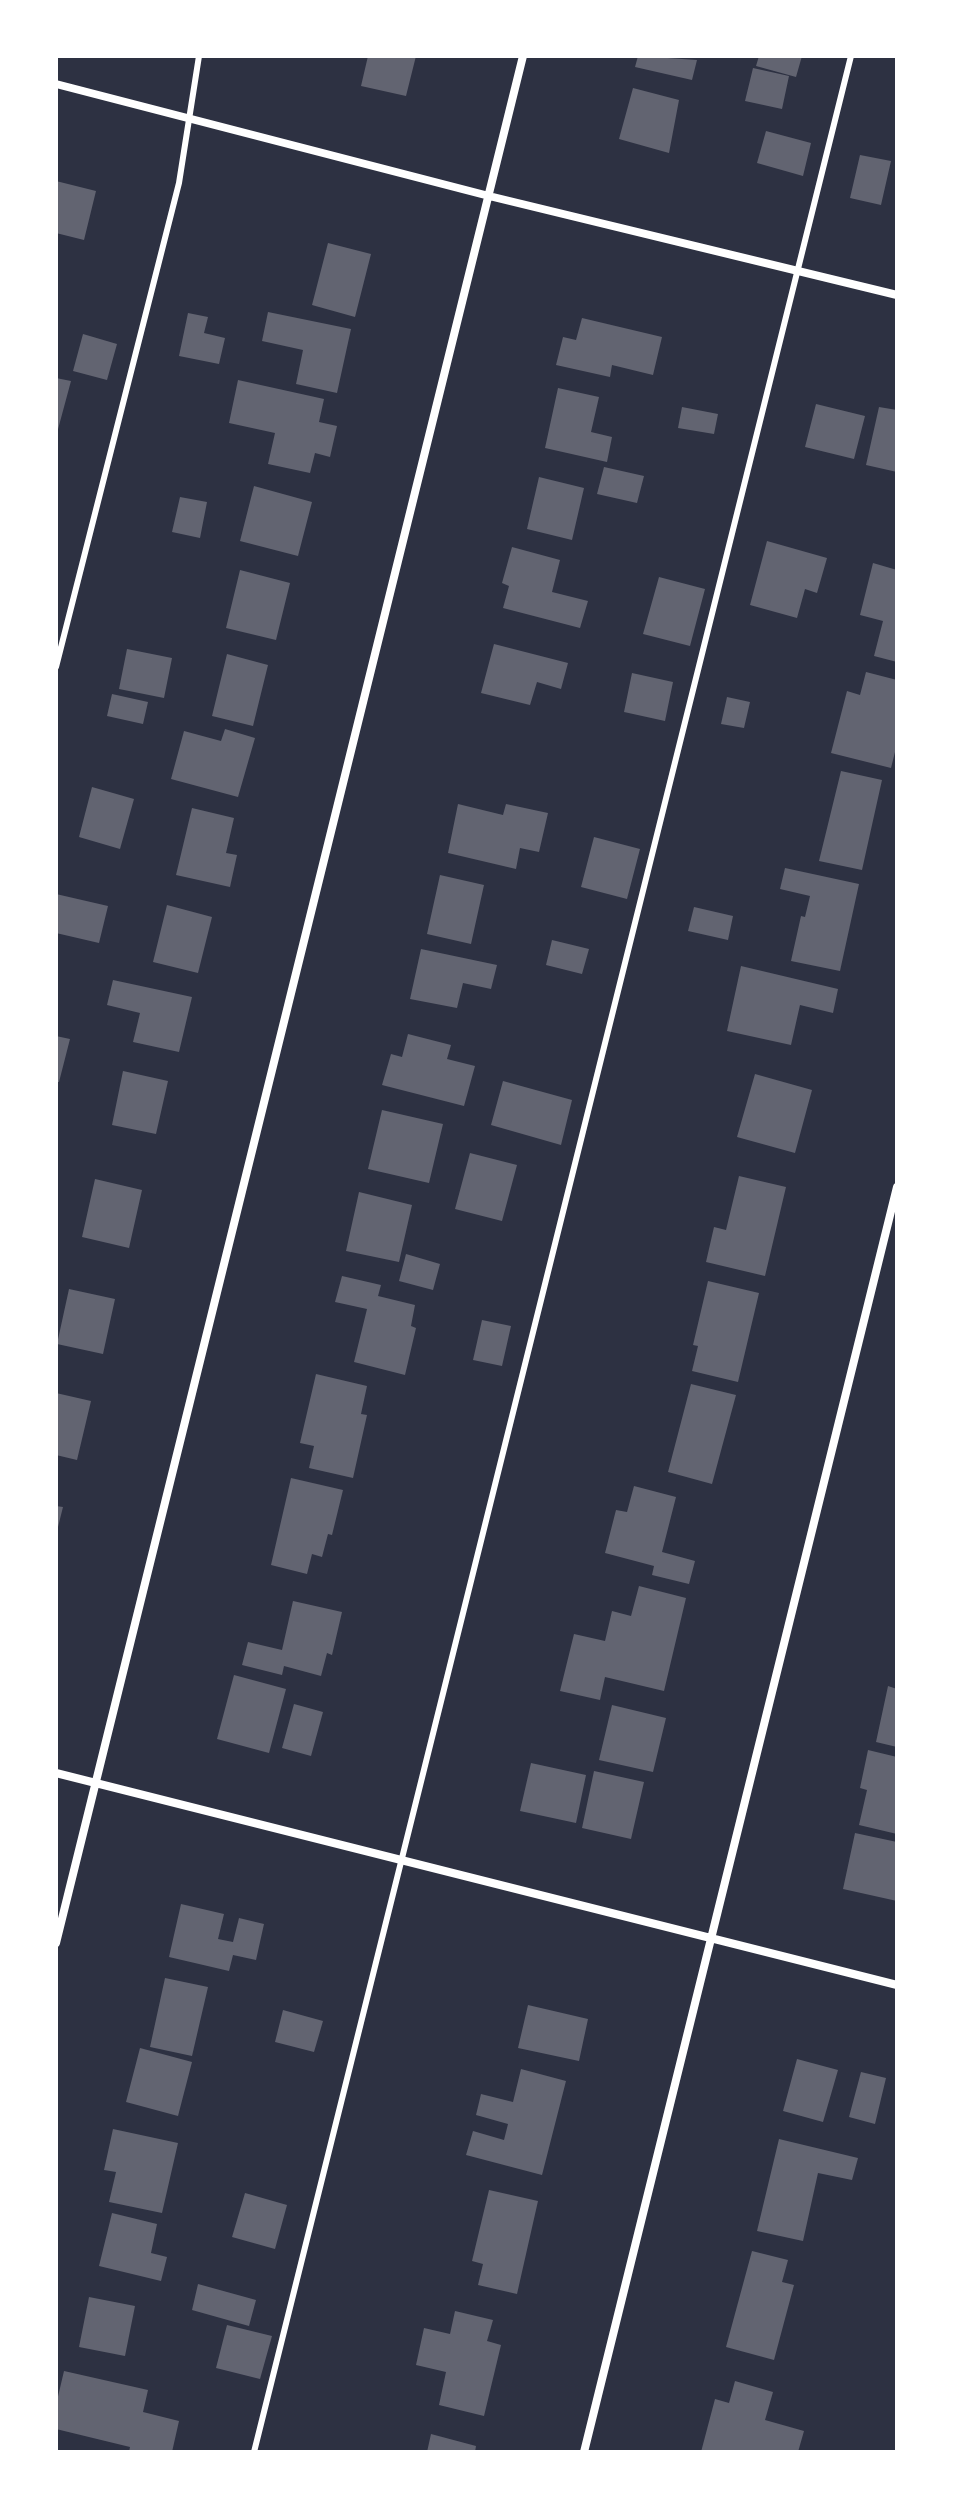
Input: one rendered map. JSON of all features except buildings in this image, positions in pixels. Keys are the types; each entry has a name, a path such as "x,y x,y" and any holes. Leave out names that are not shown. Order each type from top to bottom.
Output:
{"street":[{"path":"56,1943 523,56"},
{"path":"56,84 489,196 897,295"},
{"path":"584,2452 897,1187"},
{"path":"56,1773 897,1985"}],"lane":[{"path":"56,667 179,183 199,56"},
{"path":"254,2452 851,56"}]}
